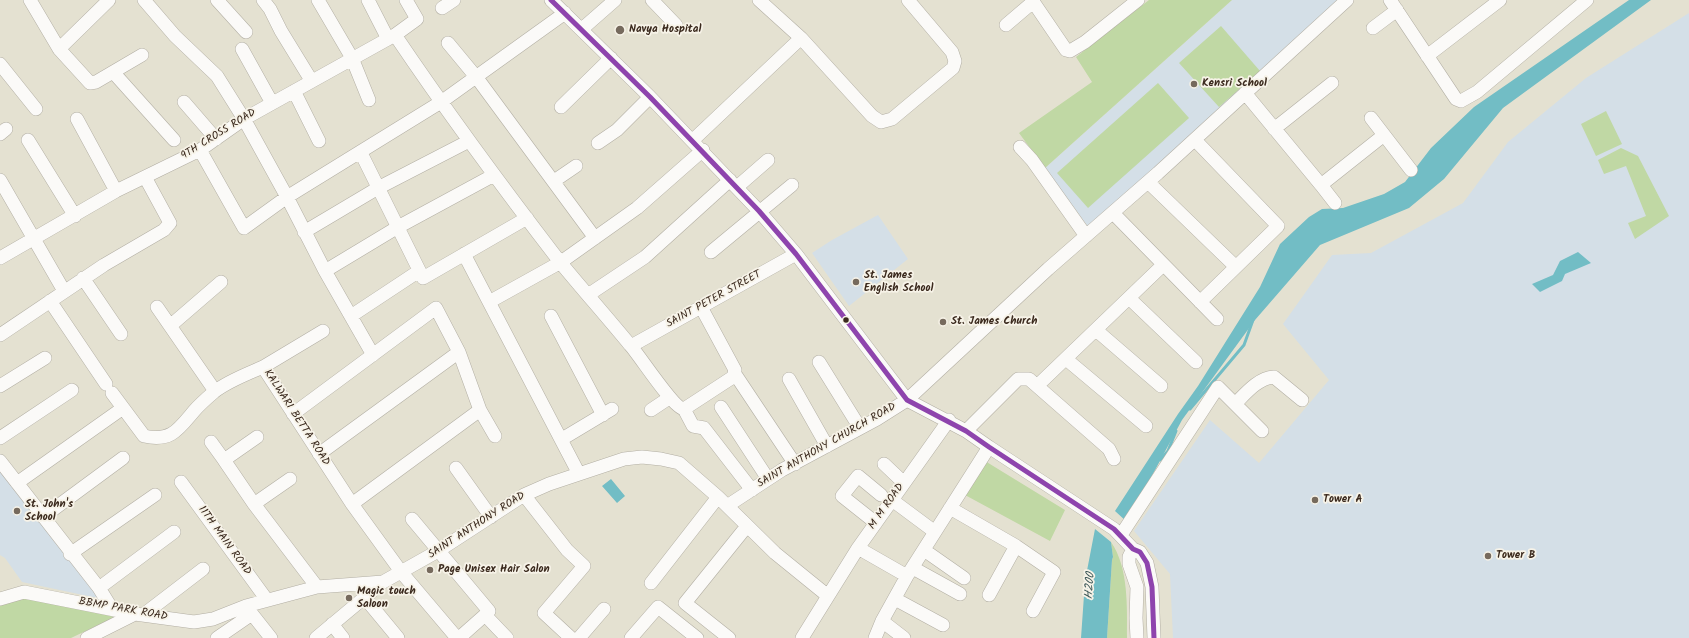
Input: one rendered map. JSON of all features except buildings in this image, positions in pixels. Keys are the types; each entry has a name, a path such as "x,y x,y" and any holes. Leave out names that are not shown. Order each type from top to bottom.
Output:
{"street":[{"path":"30,0 59,49 90,83 96,82 142,55"},
{"path":"59,49 109,0"},
{"path":"144,0 176,36 217,76 244,119 287,197 324,271 373,355"},
{"path":"263,0 270,9 281,31 311,80"},
{"path":"318,0 352,58 369,100"},
{"path":"368,0 392,37 494,175 561,262 631,346 670,398 678,407 684,409 693,426 704,428 752,490"},
{"name":"9TH CROSS ROAD","path":"0,258 116,191 200,150 244,119 311,80 392,37 417,19 406,0"},
{"path":"442,8 454,0"},
{"path":"582,28 615,0"},
{"path":"652,0 676,24"},
{"path":"759,0 801,38 872,116 881,122 892,119 953,68 955,60 952,52 908,0"},
{"path":"1006,25 1032,1 1066,50 1070,51 1085,42 1138,0"},
{"name":"SAINT ANTHONY CHURCH ROAD","path":"651,583 722,502 752,490 768,479 907,400 1086,236 1195,140 1347,0"},
{"path":"1427,56 1500,0"},
{"path":"1373,28 1392,3 1456,99 1461,101 1477,92 1587,0"},
{"path":"555,1 565,13 582,28 703,150 759,211 796,254 907,400 949,420 966,431 1096,517 1117,532 1133,549 1140,552 1147,563 1152,587 1154,638"},
{"path":"223,2 246,32"},
{"path":"200,150 244,228 287,197 361,153 477,78 565,13"},
{"path":"692,140 801,38"},
{"path":"448,42 477,78 595,238"},
{"path":"242,49 272,103"},
{"path":"561,107 611,58"},
{"path":"0,64 36,109"},
{"path":"114,72 174,140"},
{"path":"1274,129 1332,83"},
{"path":"294,90 319,141"},
{"path":"1245,93 1335,203"},
{"path":"598,143 617,130 650,97"},
{"path":"184,102 216,139"},
{"path":"1371,118 1411,170"},
{"path":"77,119 116,191"},
{"path":"1321,185 1384,135"},
{"path":"28,140 75,216"},
{"path":"1195,140 1278,226 1200,302"},
{"path":"304,232 378,188 469,141"},
{"path":"1020,147 1032,160 1086,236"},
{"path":"489,302 561,262 595,238 637,208 703,150"},
{"path":"361,153 423,278 527,218"},
{"path":"588,295 645,257 733,183 768,160"},
{"path":"554,181 576,166"},
{"path":"324,271 398,227 494,175"},
{"path":"0,335 83,278 164,230 170,223 145,177"},
{"path":"0,180 64,291"},
{"path":"1148,182 1236,267"},
{"path":"710,252 792,184"},
{"path":"1113,213 1217,319"},
{"path":"464,254 579,474"},
{"name":"SAINT PETER STREET","path":"631,346 796,254"},
{"path":"1037,386 1163,265"},
{"path":"351,316 419,271"},
{"path":"83,278 121,334"},
{"path":"170,326 221,282"},
{"path":"1130,298 1196,362"},
{"name":"KALWARI BETTA ROAD","path":"50,301 109,388 144,436 161,438 174,433 184,424 195,410 216,391 263,367 352,504 402,573 458,638"},
{"path":"157,307 216,391"},
{"path":"701,307 735,370 735,374 795,464"},
{"path":"293,414 436,308 458,352 480,410 495,436"},
{"path":"551,316 608,412 562,439"},
{"path":"1096,330 1161,386"},
{"path":"263,367 323,331"},
{"path":"319,454 458,352"},
{"path":"0,386 45,358"},
{"path":"1066,359 1146,426"},
{"path":"819,362 860,428"},
{"path":"684,409 733,377 735,374"},
{"path":"1235,404 1253,386 1270,377 1274,377 1302,400"},
{"path":"789,379 827,446"},
{"path":"966,431 1018,379 1029,379 1109,449 1114,458"},
{"path":"1117,532 1218,387 1262,431"},
{"path":"0,438 72,390"},
{"path":"652,410 670,398"},
{"path":"721,407 768,479"},
{"path":"17,483 123,408"},
{"path":"352,504 480,410"},
{"name":"M M ROAD","path":"802,638 858,548 876,523 886,497 904,483 949,420"},
{"path":"224,460 257,437"},
{"path":"211,442 254,504 317,587"},
{"path":"875,638 882,622 910,572 989,447"},
{"name":"SAINT ANTHONY ROAD","path":"249,610 268,600 317,587 383,582 402,573 491,517 525,490 624,459 642,457 679,463 775,553 828,596"},
{"path":"43,517 123,458"},
{"path":"0,461 70,554 99,588 112,609"},
{"path":"884,464 904,483"},
{"path":"456,468 491,517"},
{"path":"876,523 842,496 858,476 935,532"},
{"path":"254,504 290,479"},
{"name":"11TH MAIN ROAD","path":"181,482 268,600"},
{"path":"525,490 567,550 584,566 544,613 571,638"},
{"path":"70,554 155,495"},
{"path":"950,508 1016,546 1054,572 1033,611"},
{"path":"412,519 489,611 458,638"},
{"path":"729,638 685,603 747,526"},
{"path":"99,588 174,532"},
{"path":"989,595 1016,546"},
{"path":"858,548 960,594"},
{"path":"1133,549 1129,557 1129,564 1137,587 1137,638"},
{"path":"924,550 964,578"},
{"path":"87,638 139,614 202,569"},
{"path":"316,638 383,582"},
{"name":"BBMP PARK ROAD","path":"0,599 24,592 139,614 194,622 249,610"},
{"path":"365,598 398,638"},
{"path":"896,599 943,626"},
{"path":"632,638 658,607 697,638"},
{"path":"579,638 604,609"},
{"path":"217,638 249,610 271,638"},
{"path":"485,615 507,638"},
{"path":"882,622 904,638"},
{"path":"332,624 343,638"}],"shaded area":[{"name":"Kensri School","path":"1232,0 1344,0 1089,228 1045,168"},
{"path":"1689,13 1689,638 1173,638 1170,574 1134,531 1210,420 1259,463 1329,380 1283,324 1332,255 1371,253 1463,203 1508,142 1586,78"},
{"name":"St. James English School","path":"878,215 908,259 849,306 812,253 832,240"},
{"name":"St. John's School","path":"0,467 102,599 22,582 5,558 0,555"}],"green space":[{"path":"1149,0 1232,0 1045,168 1019,133 1092,82 1076,57"},
{"path":"1221,26 1260,71 1219,107 1179,63"},
{"path":"1158,83 1189,118 1088,208 1057,173"},
{"path":"1606,111 1622,144 1596,156 1581,124"},
{"path":"1621,148 1638,156 1669,216 1635,239 1628,223 1646,216 1626,166 1604,174 1598,160"},
{"path":"985,461 1065,510 1050,541 965,495"},
{"path":"1111,542 1117,552 1121,564 1126,588 1127,638 1107,638 1113,557"},
{"path":"25,597 115,617 71,638 0,638 0,603"}],"water":[{"path":"1629,0 1651,0 1503,108 1444,179 1409,208 1320,245 1255,320 1182,420 1127,522 1115,511 1198,386 1260,287 1280,244 1309,217 1322,209 1343,208 1384,194 1405,182 1431,148 1474,107"},
{"path":"1578,252 1591,263 1565,274 1562,281 1540,292 1532,284 1553,275 1560,261"},
{"path":"611,479 625,496 617,503 602,486"},
{"name":"H200","path":"1095,529 1111,542 1113,557 1107,638 1081,638 1085,581"}],"waterway":[{"path":"1190,409 1244,345 1253,320"},
{"path":"1160,460 1168,451 1176,431"}],"transit line":[{"path":"551,0 650,97 759,211 796,254 907,400 966,431 1114,529 1133,549 1140,552 1147,563 1152,587 1154,638"}],"place":[{"name":"Navya Hospital","path":"620,30"},
{"name":"Kensri School","path":"1194,84"},
{"name":"St. James English School","path":"856,282"},
{"name":"St. James Church","path":"943,322"},
{"name":"Tower A","path":"1315,500"},
{"name":"St. John's School","path":"17,511"},
{"name":"Tower B","path":"1488,556"},
{"name":"Page Unisex Hair Salon","path":"430,570"},
{"name":"Magic touch Saloon","path":"349,598"}]}
